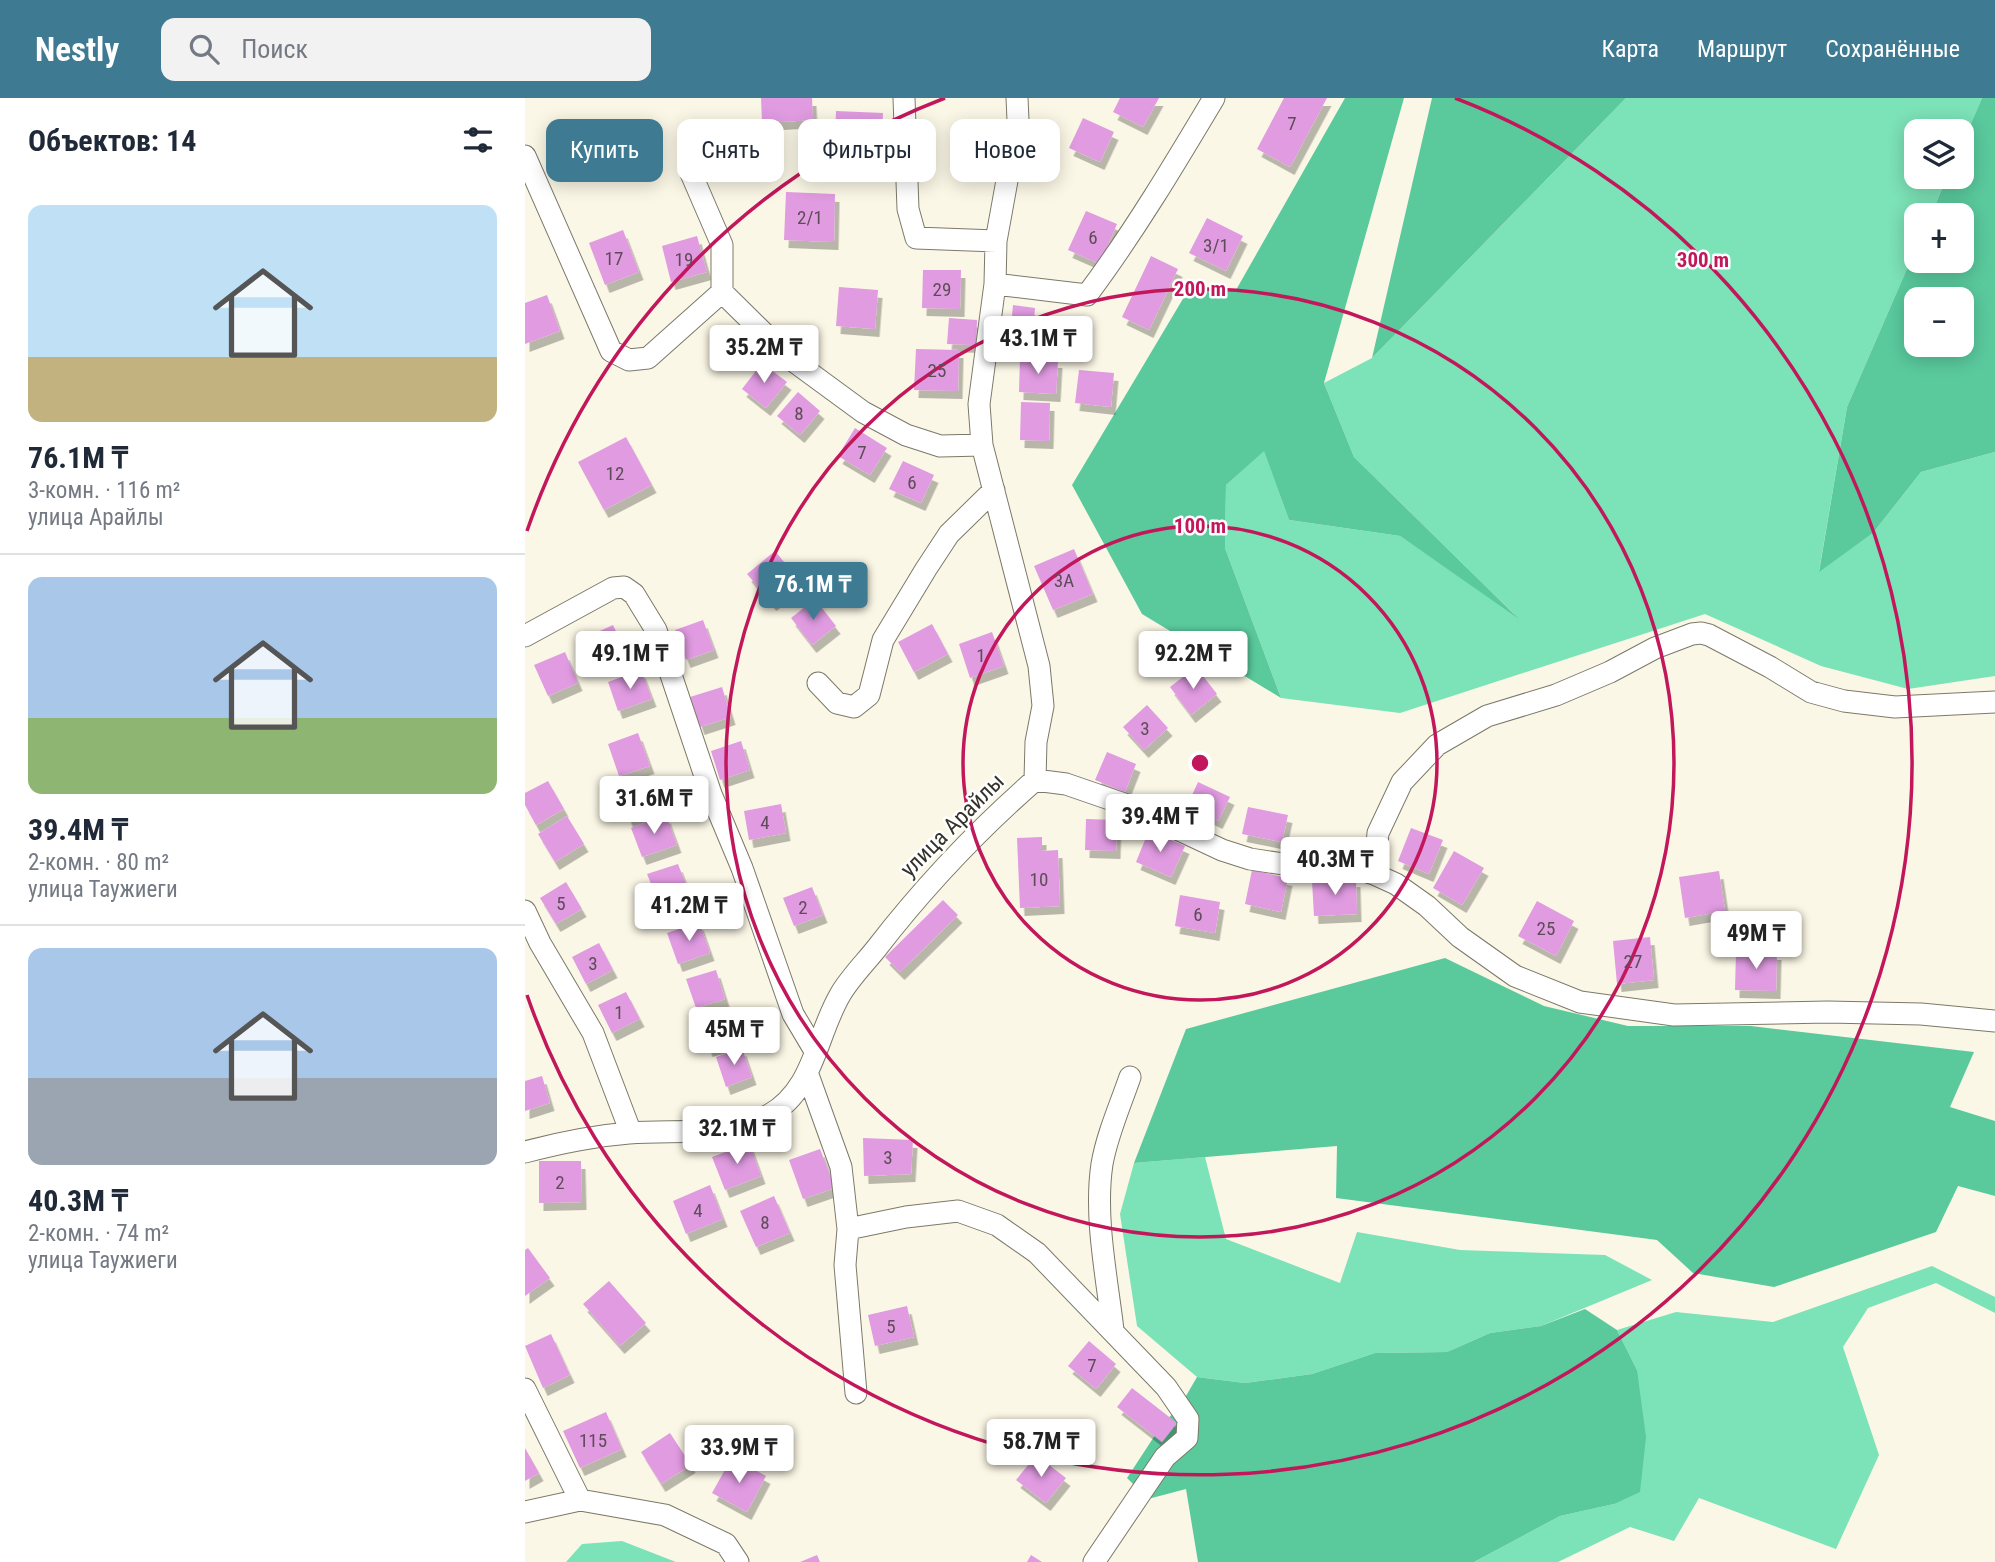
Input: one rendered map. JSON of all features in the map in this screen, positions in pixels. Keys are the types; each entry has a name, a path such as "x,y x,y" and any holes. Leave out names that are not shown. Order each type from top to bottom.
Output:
{"street":[{"path":"904,98 908,209 916,238 996,241"},
{"name":"улица Арайлы","path":"525,1152 572,1140 631,1133 718,1129 747,1124 768,1116 790,1101 807,1075 840,994 912,902 1035,780 1036,742 1043,706 1039,666 982,445 979,404 995,284 996,241 1018,120 1017,98"},
{"path":"995,284 1087,295 1162,184 1215,98"},
{"path":"526,161 611,351 629,360 648,358 722,292"},
{"path":"696,182 722,245 722,292 788,356 863,412 906,435 940,446 982,445"},
{"path":"818,683 837,703 854,706 869,695 883,640 911,592 949,534 994,490"},
{"path":"525,636 613,588 624,587 634,594 656,630 711,794 742,868 793,1014 815,1051"},
{"path":"1374,874 1378,832 1402,782 1437,745 1487,716 1556,695 1610,672 1655,648 1692,634 1701,633 1716,639 1811,692 1845,701 1895,707 1995,702"},
{"path":"1035,780 1066,784 1124,804 1222,850 1250,859 1290,865 1338,863 1374,874 1397,884 1460,937 1514,976 1580,1002 1674,1015 1828,1012 1921,1014 1995,1021"},
{"path":"525,911 540,943 593,1033 631,1133"},
{"path":"807,1075 841,1167 848,1229 845,1265 856,1393"},
{"path":"1113,1330 1100,1216 1102,1165 1130,1077"},
{"path":"848,1229 906,1217 958,1212 997,1225 1037,1253 1166,1387 1188,1419 1187,1438 1165,1457 1094,1562"},
{"path":"525,1389 580,1500"},
{"path":"525,1512 580,1500 665,1515 726,1544 738,1562"}],"green space":[{"path":"1345,98 1404,98 1324,383 1354,457 1519,619 1400,536 1289,520 1264,451 1226,485 1225,548 1281,698 1142,614 1072,485 1190,287 1236,290"},
{"path":"1432,98 1626,98 1372,358"},
{"path":"1626,98 1982,98 1973,119 1904,119 1904,189 1942,189 1936,203 1904,203 1905,273 1847,407 1819,571 1873,533 1921,472 1995,452 1995,676 1908,689 1821,666 1705,614 1400,713 1281,698 1225,548 1226,485 1264,450 1289,520 1400,536 1515,615 1354,457 1324,383 1372,358"},
{"path":"1982,98 1995,98 1995,452 1921,472 1873,533 1819,572 1847,407 1905,273 1974,273 1974,203 1936,203 1942,189 1974,189 1973,119"},
{"path":"1445,958 1544,1006 1628,1026 1751,1026 1974,1052 1950,1107 1995,1121 1995,1196 1958,1186 1936,1232 1774,1287 1693,1273 1657,1240 1336,1198 1337,1146 1134,1163 1186,1029"},
{"path":"1205,1157 1226,1239 1340,1283 1357,1232 1460,1250 1605,1255 1652,1280 1541,1326 1490,1333 1447,1352 1375,1353 1312,1374 1245,1383 1197,1377 1137,1326 1120,1214 1134,1163"},
{"path":"1932,1266 1995,1297 1995,1313 1936,1283 1868,1308 1843,1347 1879,1455 1836,1549 1699,1498 1674,1541 1630,1527 1558,1562 1474,1562 1560,1516 1614,1504 1637,1370 1617,1330 1676,1312 1773,1322"},
{"path":"1585,1309 1617,1330 1637,1370 1646,1437 1640,1492 1614,1504 1560,1516 1474,1562 1198,1562 1186,1489 1148,1499 1127,1478 1163,1423 1179,1408 1197,1377 1245,1383 1312,1374 1375,1353 1447,1352 1490,1333 1541,1326"},
{"path":"622,1541 676,1562 566,1562 582,1544"}],"building":[{"path":"761,98 812,98 813,119 784,122 784,119 762,119"},
{"path":"1120,98 1159,98 1143,127 1113,112"},
{"path":"1284,98 1327,98 1290,167 1257,149"},
{"path":"836,111 883,113 883,119 836,119"},
{"path":"1083,118 1114,132 1100,162 1069,148"},
{"path":"786,192 835,194 834,242 784,240"},
{"path":"1086,211 1117,224 1100,264 1068,250"},
{"path":"1207,218 1243,236 1226,271 1189,253"},
{"path":"623,230 639,272 605,285 589,243"},
{"path":"697,236 707,272 671,282 662,246"},
{"path":"1151,256 1178,269 1149,330 1122,317"},
{"path":"923,270 961,270 960,309 922,308"},
{"path":"839,287 878,290 875,329 836,326"},
{"path":"547,295 560,331 525,344 525,303"},
{"path":"1013,305 1035,308 1032,349 1009,347"},
{"path":"949,318 977,320 976,345 947,344"},
{"path":"916,349 959,350 958,391 914,390"},
{"path":"1020,358 1058,360 1056,394 1019,392"},
{"path":"762,363 787,382 766,408 742,389"},
{"path":"1079,370 1114,373 1111,407 1075,403"},
{"path":"798,392 820,411 800,435 777,416"},
{"path":"1021,402 1050,403 1049,441 1020,440"},
{"path":"855,428 887,448 870,475 838,456"},
{"path":"626,437 652,485 604,510 578,462"},
{"path":"903,461 934,475 921,503 889,489"},
{"path":"1074,549 1093,594 1053,610 1034,566"},
{"path":"775,551 799,580 772,603 747,574"},
{"path":"815,599 836,626 812,645 791,618"},
{"path":"703,620 714,650 686,660 675,630"},
{"path":"932,624 948,654 914,672 898,642"},
{"path":"613,625 628,656 599,669 584,638"},
{"path":"992,632 1004,666 970,678 959,644"},
{"path":"565,652 578,683 548,696 534,665"},
{"path":"1196,667 1217,694 1191,715 1170,687"},
{"path":"641,670 652,699 618,711 608,682"},
{"path":"722,687 731,717 700,727 690,697"},
{"path":"1147,705 1168,728 1144,750 1123,727"},
{"path":"638,733 650,766 619,776 608,744"},
{"path":"741,741 750,770 720,780 711,751"},
{"path":"1107,752 1136,764 1125,792 1095,780"},
{"path":"548,781 564,809 536,825 525,805 525,793"},
{"path":"654,781 664,809 629,821 619,793"},
{"path":"1198,782 1230,797 1218,821 1187,806"},
{"path":"781,804 786,833 749,840 744,811"},
{"path":"1248,807 1288,815 1282,842 1242,834"},
{"path":"666,815 677,845 642,857 631,828"},
{"path":"567,816 584,844 555,862 538,834"},
{"path":"1086,819 1117,820 1116,851 1085,850"},
{"path":"1411,828 1443,840 1429,874 1398,861"},
{"path":"1149,830 1185,846 1171,877 1136,862"},
{"path":"1042,837 1042,851 1058,850 1060,906 1020,908 1017,838"},
{"path":"1454,851 1484,868 1462,905 1433,888"},
{"path":"678,864 690,895 660,906 647,874"},
{"path":"1252,870 1288,878 1281,912 1245,904"},
{"path":"1719,871 1725,911 1685,918 1679,877"},
{"path":"1356,879 1357,914 1314,916 1312,881"},
{"path":"566,882 582,909 556,924 540,898"},
{"path":"812,887 823,915 794,926 783,898"},
{"path":"1180,895 1220,902 1215,933 1175,926"},
{"path":"943,900 958,915 900,972 885,957"},
{"path":"1537,901 1574,921 1556,956 1518,936"},
{"path":"699,922 710,953 678,964 667,933"},
{"path":"1650,937 1654,980 1617,984 1613,941"},
{"path":"599,943 613,970 586,984 572,957"},
{"path":"1736,951 1777,952 1776,991 1735,990"},
{"path":"716,970 725,999 696,1008 686,979"},
{"path":"626,992 640,1019 612,1033 598,1005"},
{"path":"732,1012 740,1040 708,1049 700,1021"},
{"path":"742,1048 752,1077 726,1087 716,1057"},
{"path":"542,1076 550,1103 525,1111 525,1081"},
{"path":"863,1138 913,1140 911,1174 864,1176"},
{"path":"749,1143 761,1176 725,1190 712,1157"},
{"path":"820,1149 835,1188 803,1199 789,1160"},
{"path":"539,1161 581,1161 582,1202 539,1203"},
{"path":"710,1185 723,1219 686,1234 673,1201"},
{"path":"774,1196 790,1233 756,1247 740,1211"},
{"path":"528,1248 550,1278 525,1296 525,1250"},
{"path":"609,1281 646,1323 620,1346 583,1304"},
{"path":"907,1306 914,1337 875,1346 868,1315"},
{"path":"551,1334 570,1375 543,1388 525,1346"},
{"path":"1089,1341 1116,1364 1096,1389 1068,1366"},
{"path":"1132,1388 1177,1423 1162,1442 1117,1407"},
{"path":"606,1412 622,1449 580,1468 563,1431"},
{"path":"670,1433 691,1465 661,1484 641,1452"},
{"path":"525,1448 539,1473 525,1481"},
{"path":"1036,1455 1066,1478 1046,1503 1016,1480"},
{"path":"732,1457 766,1476 747,1512 712,1493"},
{"path":"817,1555 820,1562 800,1562"},
{"path":"1031,1555 1042,1562 1027,1562"}]}
